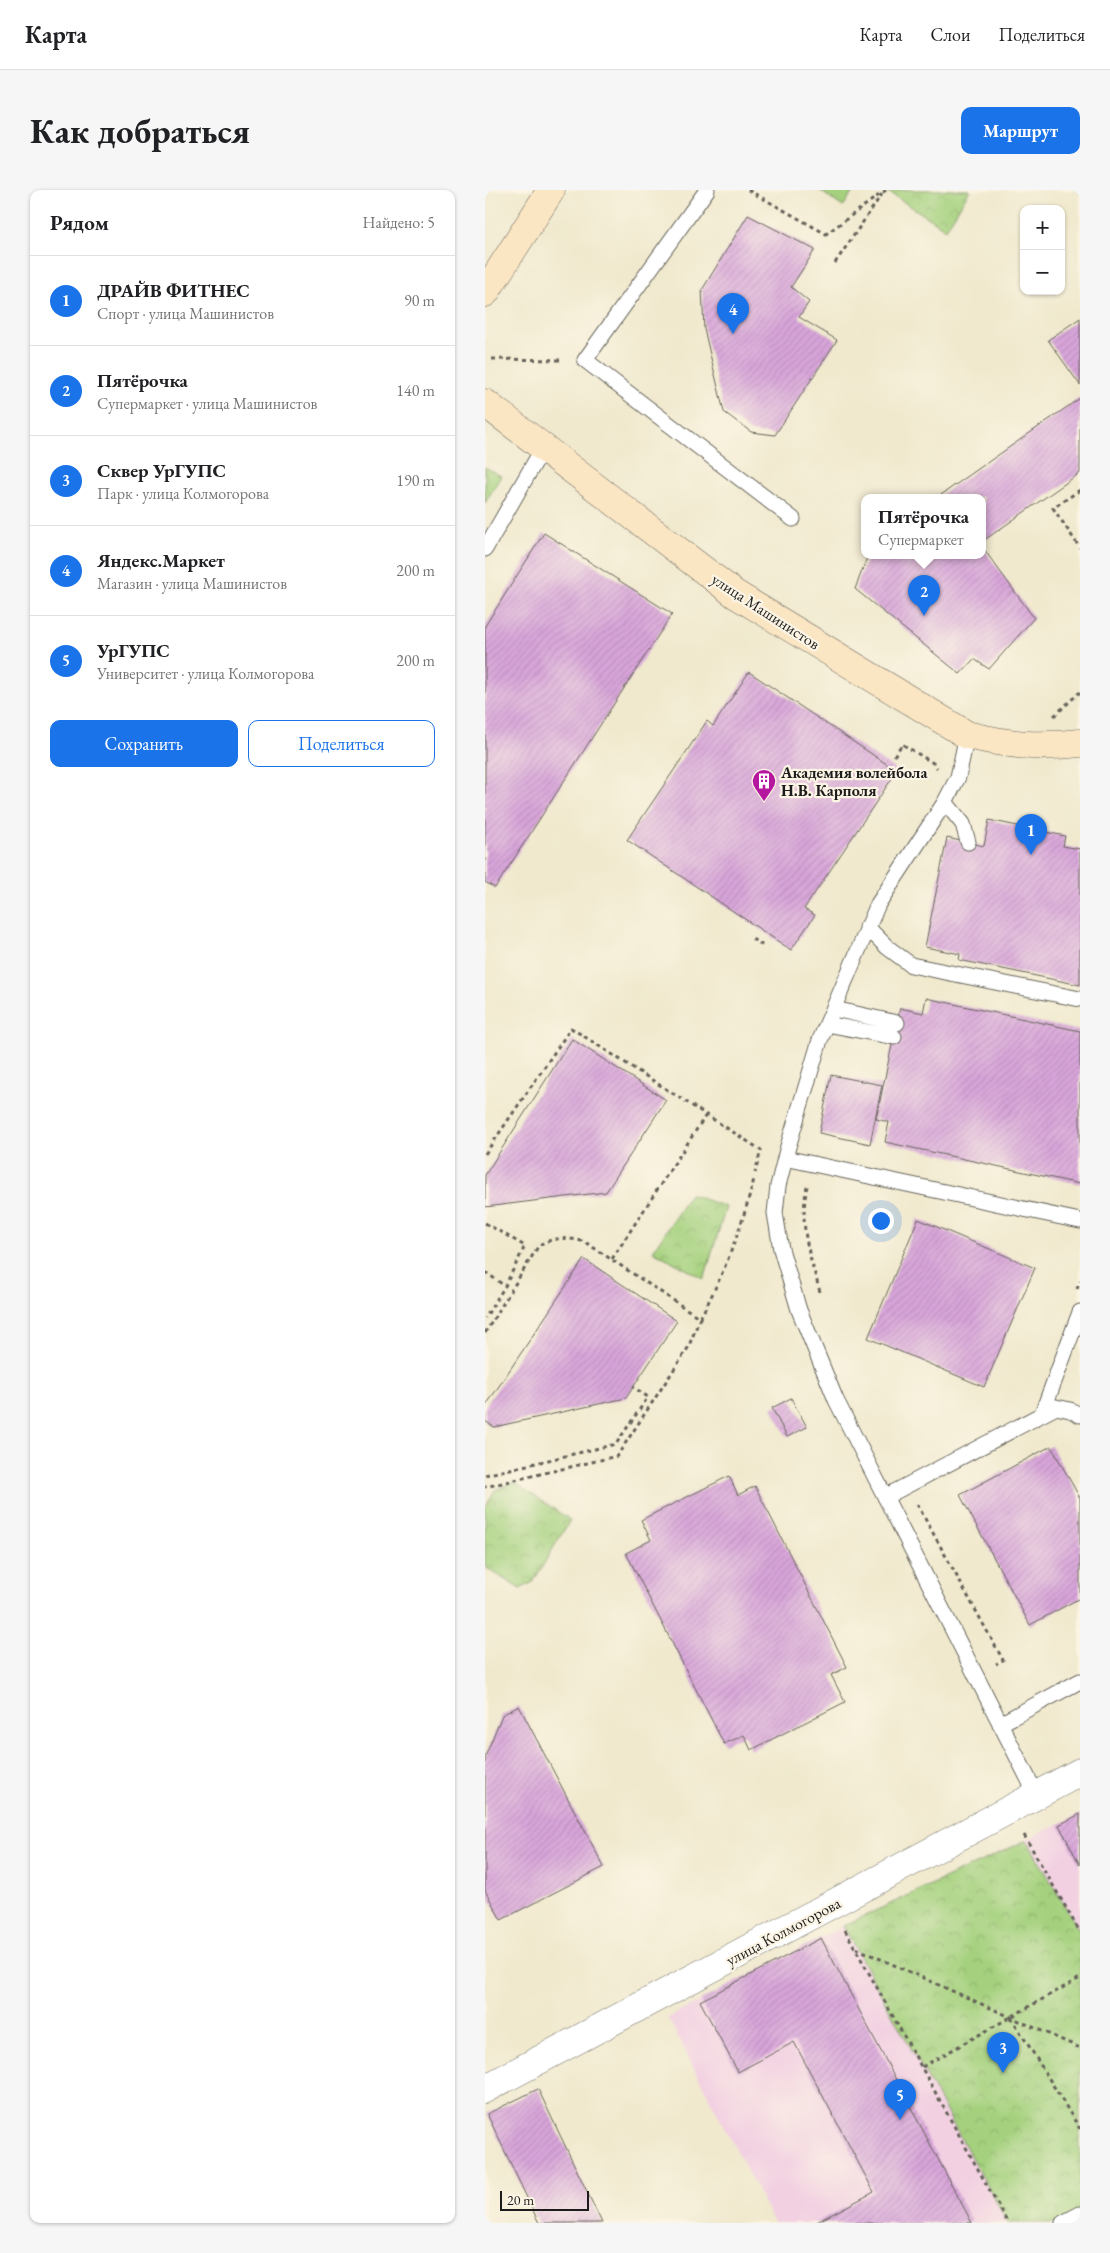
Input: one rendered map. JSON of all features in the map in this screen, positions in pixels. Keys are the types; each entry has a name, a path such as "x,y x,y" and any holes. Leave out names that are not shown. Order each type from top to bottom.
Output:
{"street":[{"path":"485,294 551,190"},
{"name":"улица Машинистов","path":"485,404 735,594 967,735 1007,745 1048,747 1080,743"},
{"name":"улица Колмогорова","path":"485,2089 1010,1811 1080,1772"}],"lane":[{"path":"707,190 585,360 793,519"},
{"path":"485,549 543,448"},
{"path":"967,735 958,777 945,802 878,904 827,1024 794,1124 778,1186 775,1213 781,1249 799,1310 836,1400 1037,1796"},
{"path":"945,802 963,824 968,842"},
{"path":"867,927 887,947 911,965 1080,1000"},
{"path":"827,1024 895,1030 834,1009"},
{"path":"785,1158 1080,1221"},
{"path":"1042,1414 1080,1312"},
{"path":"885,1497 1056,1407 1070,1410 1080,1415"},
{"path":"1000,1724 1080,1681"},
{"path":"1063,2223 1080,2214"}],"path":[{"path":"750,191 826,234 885,191"},
{"path":"835,262 885,191"},
{"path":"492,359 585,360"},
{"path":"1080,490 1053,508 1080,548"},
{"path":"1052,719 1080,692"},
{"path":"894,756 902,744 933,764 938,770"},
{"path":"752,939 765,947"},
{"path":"485,1154 571,1028 761,1150 745,1216 688,1348 617,1456 485,1487"},
{"path":"612,1259 706,1115"},
{"path":"812,1164 803,1207 803,1233 822,1299"},
{"path":"485,1223 525,1246 505,1286 485,1318"},
{"path":"485,1333 539,1244 548,1240 572,1238 585,1242 700,1318"},
{"path":"485,1272 505,1286"},
{"path":"1077,1290 1080,1281"},
{"path":"485,1475 616,1444 648,1397 633,1387"},
{"path":"908,1485 993,1643"},
{"path":"1010,1811 1080,1932"},
{"path":"831,1906 1009,2223"},
{"path":"856,1948 1080,2048"},
{"path":"922,2067 1080,1978"},
{"path":"1011,2016 1080,2129"}],"shaded area":[{"path":"1080,1814 1080,2223 774,2223 668,2018 843,1926"}],"green space":[{"path":"819,190 854,190 843,207"},
{"path":"885,190 970,190 946,229"},
{"path":"485,467 501,476 485,503"},
{"path":"690,1194 726,1207 704,1279 653,1251"},
{"path":"514,1482 570,1520 533,1582 520,1589 485,1567 485,1508 495,1490"},
{"path":"1027,1840 1080,1932 1080,2214 1063,2223 1008,2223 843,1926"}],"building":[{"path":"748,215 815,250 791,287 809,302 799,317 837,340 775,435 751,432 724,412 704,329 702,290"},
{"path":"1080,318 1080,385 1048,340"},
{"path":"1080,398 1080,473 986,539 986,494 942,494"},
{"path":"544,533 672,614 495,888 485,882 485,626"},
{"path":"986,552 1034,618 989,669 974,659 960,674 855,589 866,559 986,559"},
{"name":"Академия волейбола Н.В. Карполя","path":"749,672 897,771 804,909 815,915 791,950 627,840 707,721 713,726"},
{"path":"989,820 1065,836 1063,846 1080,849 1080,985 959,960 960,954 925,947 947,838 984,846"},
{"path":"926,998 1080,1031 1080,1184 885,1142 889,1122 876,1119 900,1008 923,1013"},
{"path":"572,1039 666,1100 606,1192 485,1207 485,1175"},
{"path":"831,1075 882,1085 870,1144 819,1133"},
{"path":"918,1219 1035,1268 984,1387 868,1338"},
{"path":"584,1259 677,1321 626,1398 494,1427 485,1421 485,1407"},
{"path":"791,1398 807,1427 787,1437 772,1408"},
{"path":"1051,1446 1080,1498 1080,1598 1030,1625 960,1495"},
{"path":"729,1476 738,1495 755,1486 847,1667 831,1675 845,1702 751,1750 744,1735 724,1744 626,1553 651,1540 641,1520"},
{"path":"519,1706 604,1867 501,1920 485,1890 485,1757 502,1715"},
{"path":"1080,1814 1080,1865 1059,1825"},
{"path":"821,1938 972,2223 815,2223 874,2192 794,2042 738,2072 700,2001"},
{"path":"538,2089 602,2223 539,2223 487,2114"}],"place":[{"name":"Яндекс.Маркет","path":"733,334"},
{"name":"Пятёрочка","path":"924,616"},
{"name":"Академия волейбола Н.В. Карполя","path":"764,802"},
{"name":"ДРАЙВ ФИТНЕС","path":"1031,855"},
{"name":"Сквер УрГУПС","path":"1003,2073"},
{"name":"УрГУПС","path":"900,2120"}]}
